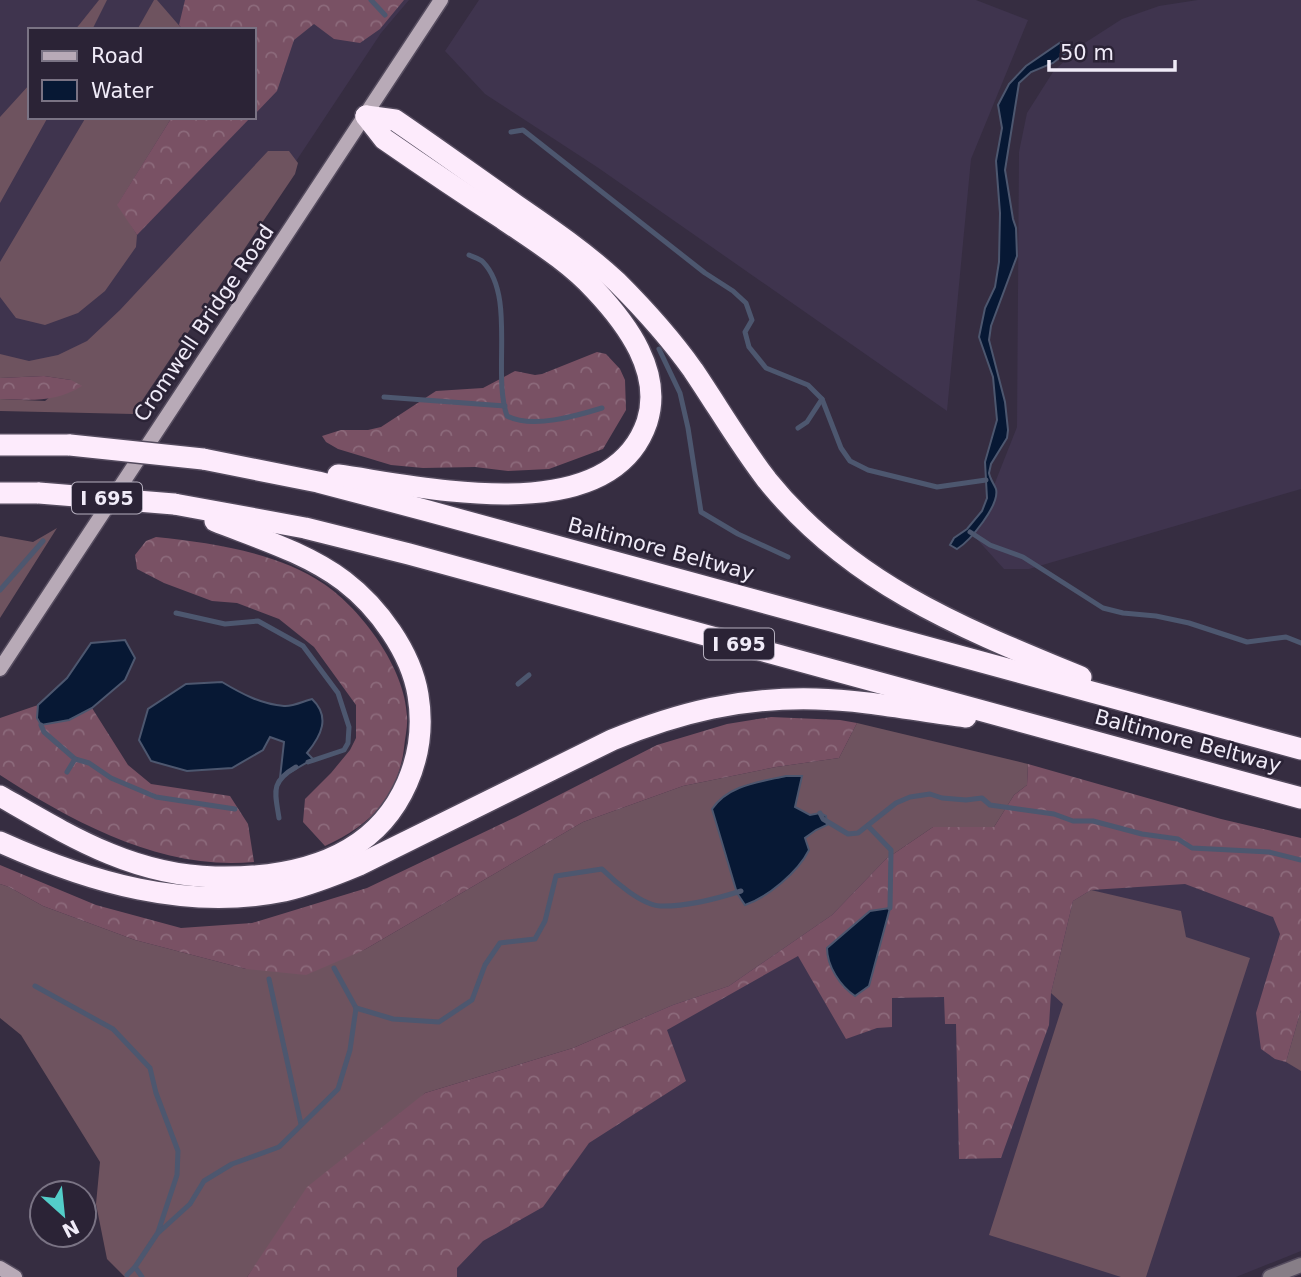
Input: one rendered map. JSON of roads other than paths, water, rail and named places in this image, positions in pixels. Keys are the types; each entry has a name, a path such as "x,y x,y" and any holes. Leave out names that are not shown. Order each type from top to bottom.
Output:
{"highway":[{"path":"212,461 465,492 540,492 569,488 604,475 631,454 642,436 652,401 650,382 635,341 618,316 566,262 384,139 366,116"},
{"path":"366,116 395,120 578,248 617,282 693,370 741,445 776,490 794,511 855,564 934,614 1161,711"},
{"name":"Baltimore Beltway","path":"6,444 70,445 212,461 318,482 1301,749"},
{"name":"Baltimore Beltway","path":"0,493 39,493 174,504 305,528 1301,797"},
{"path":"0,796 80,842 122,859 159,869 214,877 278,872 329,859 371,834 402,795 413,770 421,720 418,693 410,668 383,622 345,582 321,565 174,504"},
{"path":"0,842 49,863 118,886 179,896 221,898 258,895 322,880 359,865 612,740 692,711 734,703 819,699 1045,727"}],"main road":[{"name":"Cromwell Bridge Road","path":"0,668 441,0"},
{"path":"0,1268 15,1277"}],"street":[{"path":"1270,1277 1301,1265"}],"water":[{"path":"1061,42 1072,48 1053,63 1031,72 1019,83 1005,170 1016,228 1017,256 991,326 989,340 1005,402 1007,438 991,464 989,473 996,496 989,513 976,531 957,549 950,545 954,538 967,529 982,511 987,498 985,462 997,420 993,377 979,337 985,308 995,287 999,262 1000,213 996,161 1002,128 998,105 1009,84 1026,66"},
{"path":"125,640 135,658 125,680 92,708 69,720 41,725 37,718 38,705 67,678 91,643"},
{"path":"222,682 252,698 276,705 291,706 312,699 318,706 322,720 320,733 307,753 313,759 280,778 284,742 270,737 263,750 232,768 187,771 151,761 139,740 148,709 186,684"},
{"path":"786,776 802,776 795,807 810,815 820,813 826,816 827,825 805,838 809,850 782,883 745,905 737,893 712,809 735,790"},
{"path":"890,908 869,986 855,996 835,975 827,948 870,911"}],"waterway":[{"path":"371,0 385,15"},
{"path":"511,132 523,130 746,303 752,320 745,332 749,347 766,368 808,385 822,399 841,448 850,461 868,470 937,487 986,480"},
{"path":"469,255 483,262 493,277 499,294 503,398 507,416 517,420 541,421 602,408"},
{"path":"659,349 680,393 701,512 738,534 788,557"},
{"path":"384,397 505,406"},
{"path":"798,428 807,422 822,399"},
{"path":"970,532 990,545 1023,557 1103,608 1189,623 1247,642 1286,637 1301,643"},
{"path":"0,590 43,541"},
{"path":"176,613 225,624 258,621 303,646 338,693 349,727 348,743 344,750 308,762"},
{"path":"518,684 529,675"},
{"path":"41,725 44,732 75,759 89,763 111,778 156,797 235,809"},
{"path":"67,772 75,759"},
{"path":"279,818 276,788 282,778 296,767"},
{"path":"820,813 823,819 848,834 858,833 896,803 910,797 930,794 966,800 982,798 990,805 1054,814 1073,821 1093,821 1142,834 1178,839 1192,848 1269,852 1301,860"},
{"path":"868,826 891,850 890,908"},
{"path":"127,1275 157,1234 190,1204 204,1181 232,1164 279,1147 338,1089 350,1050 356,1008 393,1019 439,1022 472,1000 485,965 500,943 535,939 545,921 556,876 602,869 637,897 660,906 691,904 741,891"},
{"path":"334,968 356,1008"},
{"path":"269,979 301,1124"},
{"path":"35,986 113,1029 150,1068 156,1093 178,1151 177,1175 158,1232"},
{"path":"135,1267 142,1277"}]}
